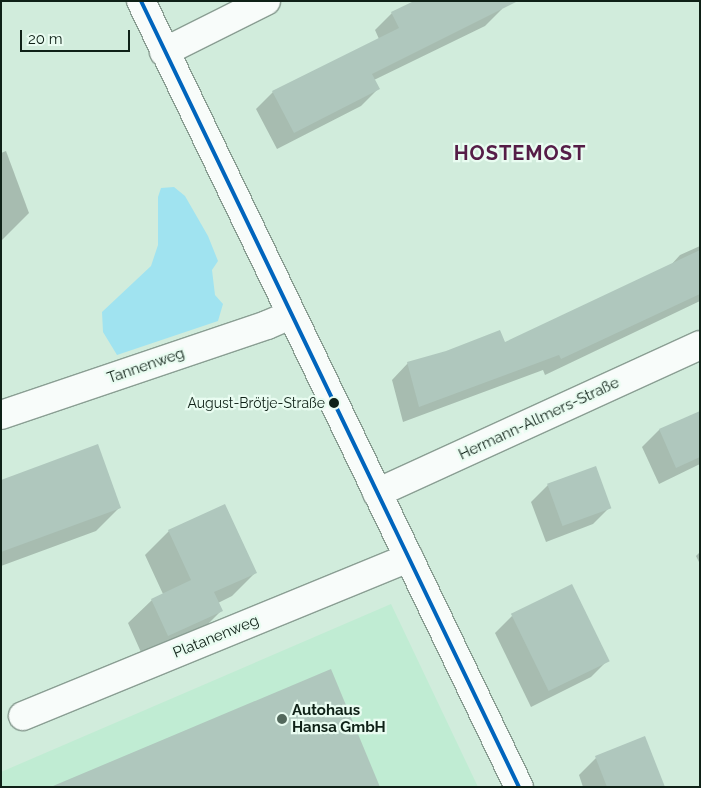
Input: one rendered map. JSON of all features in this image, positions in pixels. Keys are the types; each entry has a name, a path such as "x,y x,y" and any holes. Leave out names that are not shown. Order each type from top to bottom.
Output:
{"street":[{"path":"141,1 519,787"},
{"path":"164,52 266,1"},
{"name":"Tannenweg","path":"1,415 249,331 290,314"},
{"name":"Hermann-Allmers-Straße","path":"377,493 700,345"},
{"name":"Platanenweg","path":"22,716 409,558"}],"shaded area":[{"path":"391,604 478,787 1,787 1,772"}],"water":[{"path":"174,187 185,196 208,236 218,261 212,270 215,295 223,304 218,321 117,355 103,332 102,312 151,266 158,245 158,197 161,188"}],"building":[{"path":"414,1 518,1 372,74 380,89 294,133 272,91 399,28 391,12"},
{"path":"700,250 700,294 561,359 559,355 419,407 407,362 446,351 500,330 505,342"},
{"path":"700,411 700,457 676,468 659,429"},
{"path":"98,444 121,508 1,552 1,480"},
{"path":"596,466 611,508 563,526 547,484"},
{"path":"225,504 257,573 214,592 223,611 168,636 151,599 191,580 168,530"},
{"path":"572,584 610,661 549,691 511,614"},
{"name":"Autohaus Hansa GmbH","path":"331,669 380,787 53,787 53,786"},
{"path":"645,736 665,787 607,787 595,756"}],"transit line":[{"path":"141,1 519,787"}],"place":[{"name":"August-Brötje-Straße","path":"334,403"},
{"name":"Autohaus Hansa GmbH","path":"282,719"}],"district":[{"name":"HOSTEMOST","path":"520,153"}]}
